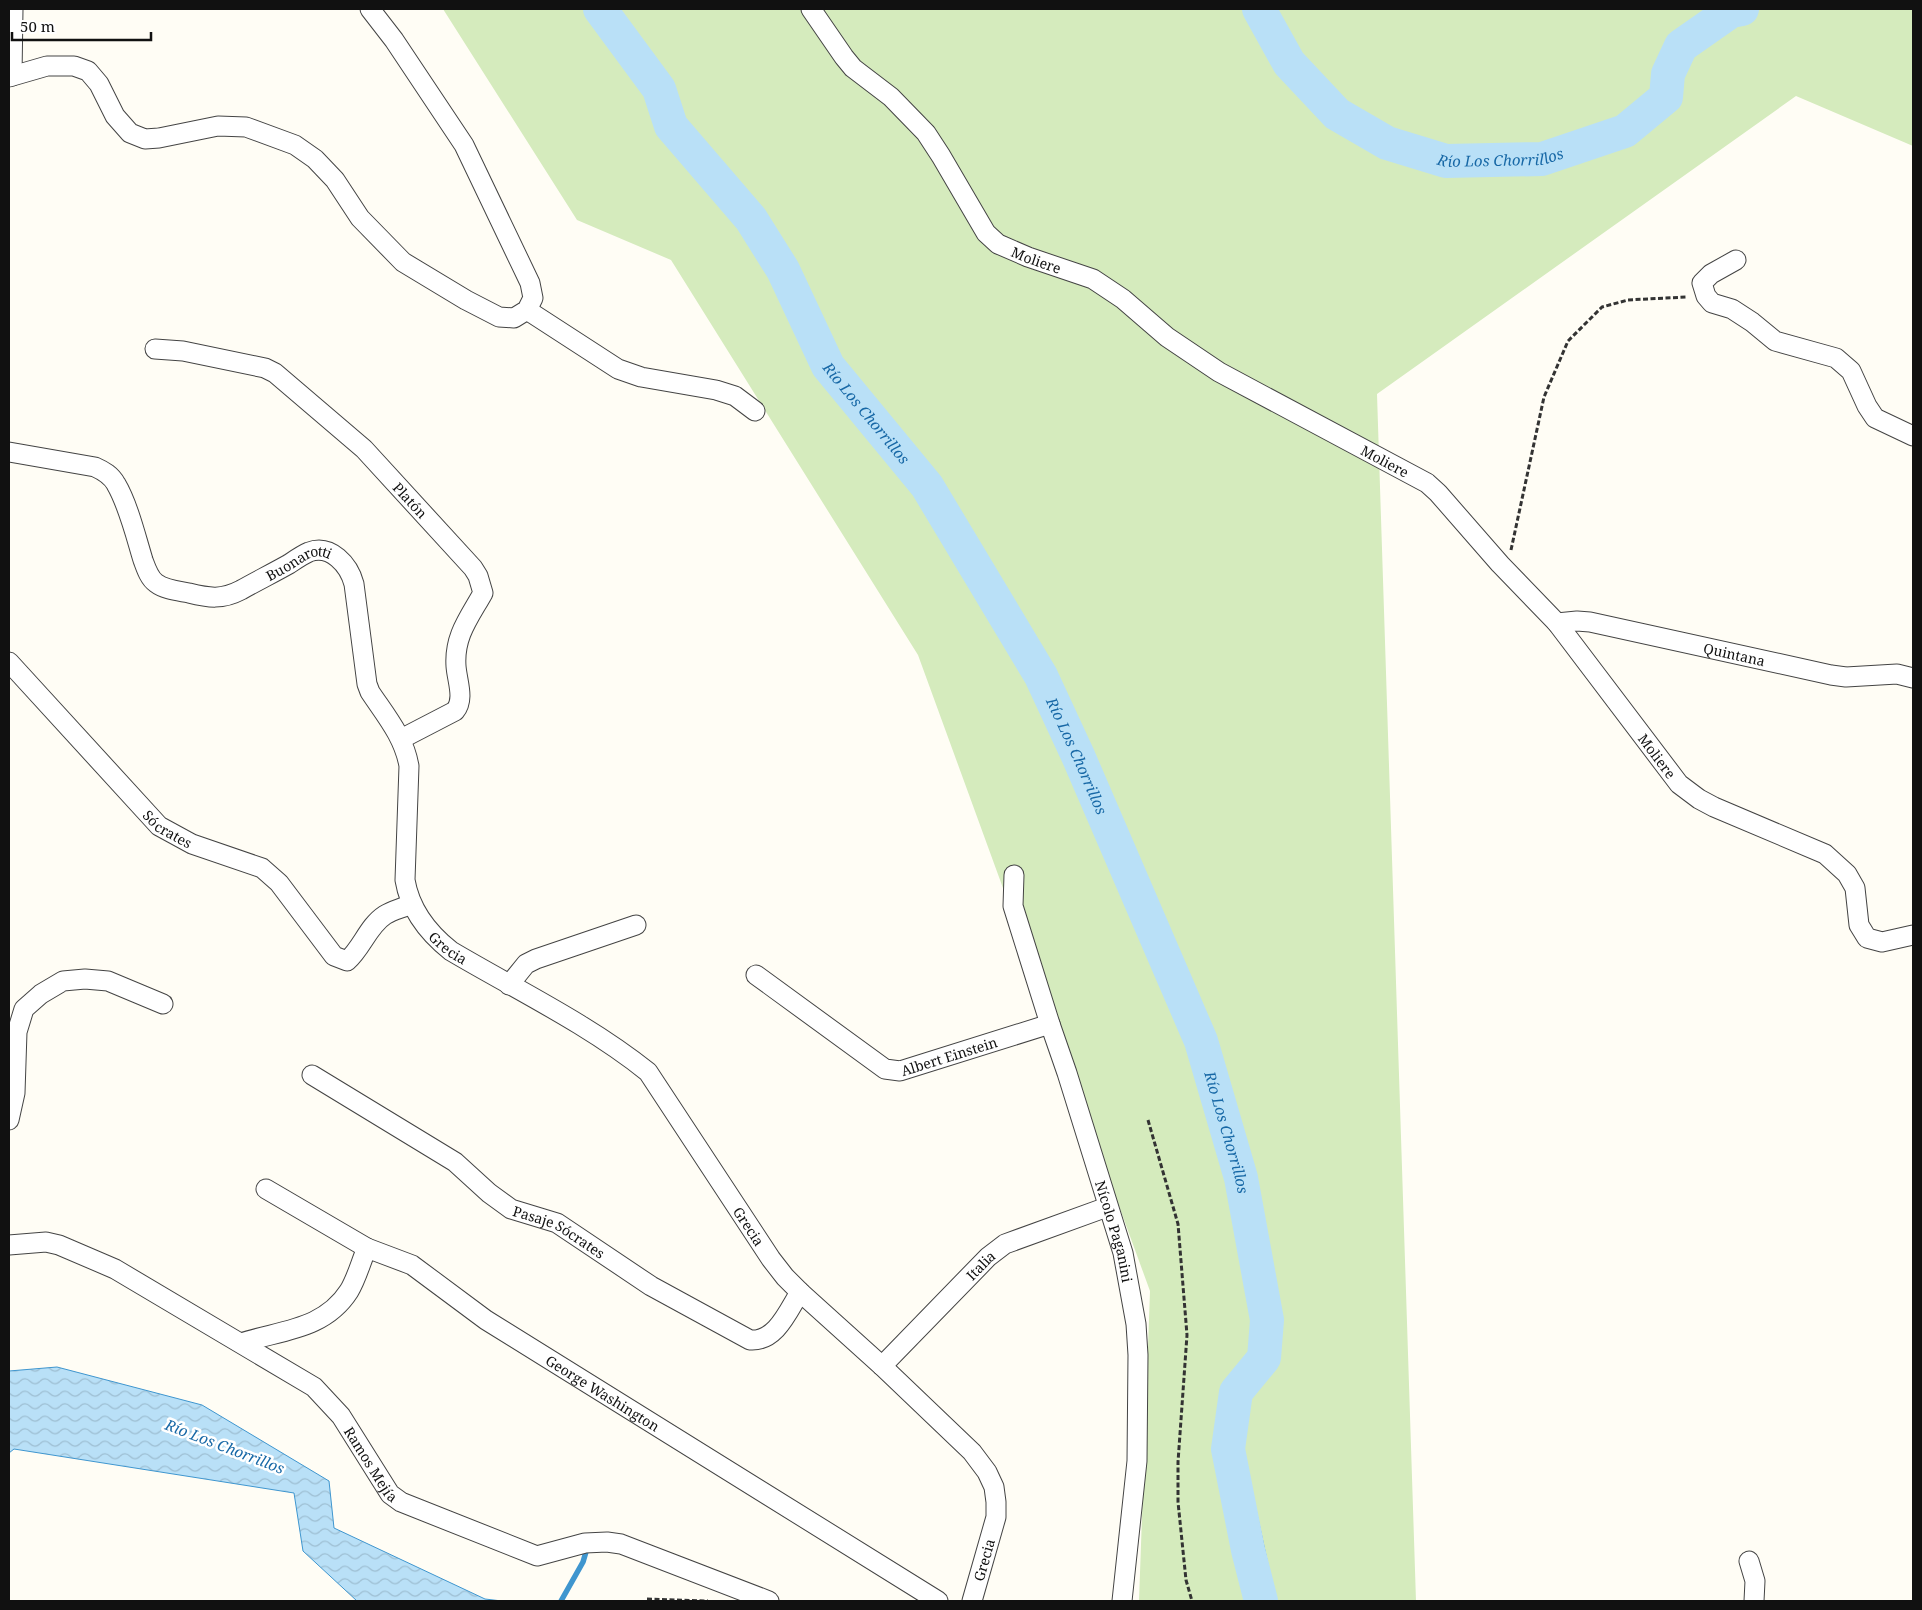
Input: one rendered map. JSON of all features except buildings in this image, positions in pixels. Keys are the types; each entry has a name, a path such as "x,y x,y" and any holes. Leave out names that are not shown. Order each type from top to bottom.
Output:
{"street":[{"path":"13,9 11,77 47,66 74,66 88,71 99,84 116,116 130,132 145,139 218,126 246,127 295,145 315,159 335,180 360,218 403,262 466,300 499,317 514,318 527,310 533,298 530,283 464,145 394,40 370,9"},
{"name":"Moliere","path":"811,9 844,57 854,68 891,97 926,133 986,233 998,244 1028,257 1093,279 1123,300 1167,337 1219,372 1427,483 1500,564 1557,623 1678,784 1714,807 1825,854 1847,874 1855,888 1859,925 1866,938 1882,942 1913,935"},
{"path":"1736,260 1712,274 1702,283 1706,296 1712,303 1732,309 1752,322 1775,341 1836,358 1851,371 1867,406 1876,418 1913,436"},
{"path":"527,310 618,369 641,378 716,390 735,396 755,411"},
{"name":"Platón","path":"155,349 192,353 265,368 275,373 364,449 458,550 478,576 483,593 460,634 455,648 457,681 461,699 460,705 455,711 401,739"},
{"name":"Buonarotti","path":"9,452 96,467 107,473 116,482 147,571 155,583 165,588 210,598 229,596 310,552 324,551 336,556 352,573 367,684 407,752 409,766 405,880 411,904"},
{"name":"Quintana","path":"1557,623 1590,622 1846,677 1897,674 1913,678"},
{"name":"Sócrates","path":"9,662 159,826 192,844 252,864 269,873 334,956 347,961 354,955 376,922 384,915 411,904"},
{"name":"Nícolo Paganini","path":"1014,875 1013,906 1123,1253 1136,1324 1138,1355 1137,1461 1122,1601"},
{"name":"Grecia","path":"411,904 422,922 436,939 451,951 599,1036 648,1072 771,1259 785,1277 972,1452 987,1472 994,1487 996,1502 996,1517 972,1601"},
{"path":"509,985 526,964 536,959 636,925"},
{"name":"Albert Einstein","path":"756,976 885,1069 900,1071 1050,1024"},
{"path":"9,1120 15,1093 17,1032 24,1008 41,994 62,981 85,978 108,981 163,1004"},
{"name":"Pasaje Sócrates","path":"312,1075 455,1162 488,1193 511,1209 557,1224 651,1286 750,1340 768,1337 800,1292"},
{"name":"George Washington","path":"266,1189 367,1248 412,1265 486,1320 938,1601"},
{"name":"Italia","path":"882,1366 988,1257 1005,1244 1107,1207"},
{"name":"Ramos Mejía","path":"9,1245 46,1242 59,1245 116,1269 314,1387 332,1404 341,1416 390,1494 400,1502 537,1556 585,1544 606,1542 621,1544 769,1601"},
{"path":"241,1343 264,1335 306,1326 324,1317 350,1290 367,1248"},
{"path":"1750,1560 1755,1581 1754,1601"}],"path":[{"path":"1500,564 1511,550 1544,397 1568,340 1602,307 1628,300 1706,296"},
{"path":"1148,1120 1178,1224 1187,1335 1178,1462 1178,1502 1186,1580 1192,1601"},
{"path":"647,1599 708,1601"}],"green space":[{"path":"443,9 1913,9 1913,146 1796,96 1377,394 1416,1601 1139,1601 1150,1291 918,655 671,260 577,220"}],"water":[{"path":"57,1367 202,1405 329,1481 334,1528 485,1599 502,1601 357,1601 303,1551 294,1493 14,1449 9,1453 9,1371"},
{"path":"1251,1487 1276,1601 1252,1601 1225,1491"}],"waterway":[{"name":"Río Los Chorrillos","path":"600,9 659,89 671,126 751,219 783,270 828,366 927,486 1041,676 1079,758 1201,1041 1241,1178 1267,1320 1264,1358 1236,1392 1228,1449 1248,1550 1261,1601"},
{"name":"Río Los Chorrillos","path":"1259,9 1289,63 1337,114 1387,143 1446,161 1542,159 1625,131 1666,97 1668,74 1681,46 1731,11 1742,9"},
{"path":"561,1601 583,1562 588,1545"}]}
